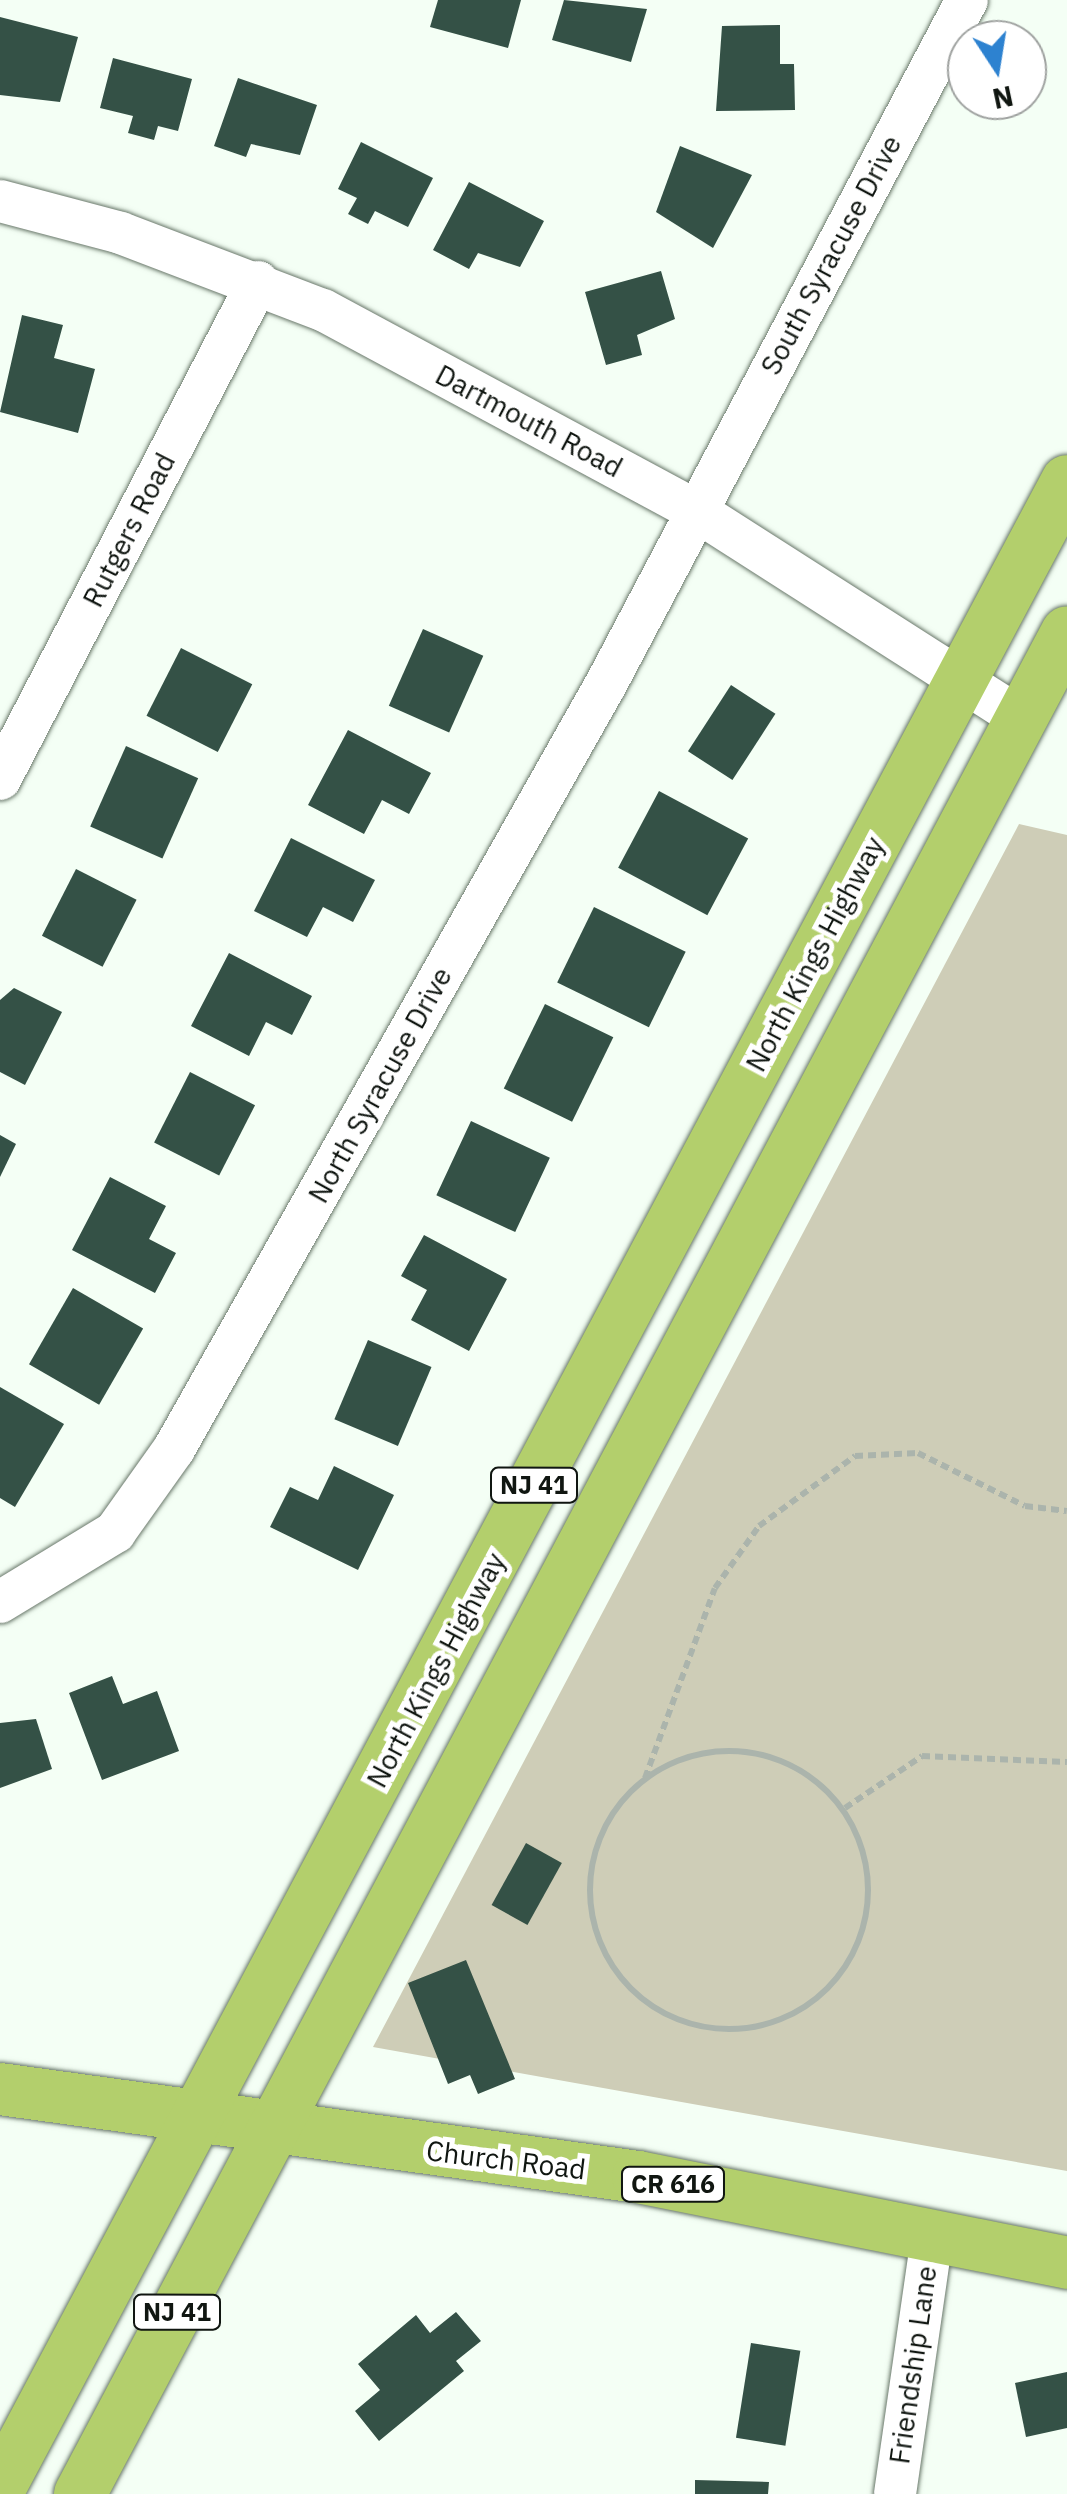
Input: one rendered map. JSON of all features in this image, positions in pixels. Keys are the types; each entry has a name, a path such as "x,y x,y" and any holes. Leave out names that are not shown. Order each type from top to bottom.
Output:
{"main road":[{"name":"North Kings Highway","path":"0,2487 1067,482"},
{"name":"NJ 41","path":"80,2494 1020,718 1064,642"},
{"name":"Church Road","path":"0,2088 198,2120 638,2177 1067,2263"}],"street":[{"name":"South Syracuse Drive","path":"695,510 966,0"},
{"name":"Dartmouth Road","path":"0,201 258,282 695,510 958,685 1020,718"},
{"name":"Rutgers Road","path":"0,778 258,282"},
{"name":"North Syracuse Drive","path":"0,1602 115,1532 174,1449 695,510"},
{"name":"Friendship Lane","path":"895,2494 932,2236"}],"path":[{"path":"645,1778 715,1588 759,1526 855,1456 918,1453 1024,1506 1067,1511"},
{"path":"729,1749 773,1756 813,1777 844,1808 867,1868 858,1947 831,1987 792,2015 746,2029 697,2026 652,2007 619,1977 598,1938 589,1895 594,1850 614,1810 645,1778 685,1757 729,1749"},
{"path":"844,1808 922,1756 1067,1762"}],"green space":[{"path":"1019,824 1067,835 1067,2171 373,2047"}],"building":[{"path":"438,0 521,0 508,48 430,27"},
{"path":"564,0 647,9 631,62 552,40"},
{"path":"0,17 78,37 60,102 0,95"},
{"path":"780,25 780,64 794,64 795,110 716,111 722,26"},
{"path":"113,58 192,79 178,131 158,126 154,140 128,133 133,116 100,108"},
{"path":"238,78 317,105 300,155 251,144 246,157 214,146"},
{"path":"361,142 433,178 408,227 375,211 368,224 348,214 357,198 338,189"},
{"path":"680,146 752,175 713,248 656,212"},
{"path":"469,182 544,221 520,267 478,253 469,269 433,250"},
{"path":"661,271 675,319 637,335 642,355 606,365 585,292"},
{"path":"22,315 63,325 54,358 95,369 78,433 0,412"},
{"path":"423,629 483,656 449,733 389,706"},
{"path":"181,648 252,684 218,752 146,716"},
{"path":"731,685 775,714 732,780 688,751"},
{"path":"348,730 431,773 409,814 382,800 364,834 308,805"},
{"path":"126,746 198,778 162,859 90,826"},
{"path":"659,791 748,838 707,915 618,868"},
{"path":"291,838 375,880 353,922 323,907 307,937 254,911"},
{"path":"76,869 137,900 103,967 42,936"},
{"path":"594,907 686,952 649,1027 557,982"},
{"path":"229,953 312,996 292,1035 266,1022 249,1056 191,1026"},
{"path":"14,988 62,1012 25,1085 0,1072 0,1000"},
{"path":"545,1004 613,1037 572,1122 504,1088"},
{"path":"190,1072 255,1105 219,1176 154,1142"},
{"path":"471,1121 550,1158 515,1232 436,1195"},
{"path":"0,1135 16,1144 0,1177"},
{"path":"110,1177 166,1206 149,1239 176,1253 155,1293 72,1250"},
{"path":"424,1235 507,1279 469,1351 411,1320 427,1290 401,1276"},
{"path":"73,1288 143,1328 99,1405 29,1364"},
{"path":"368,1340 432,1367 398,1446 334,1419"},
{"path":"0,1387 64,1424 15,1507 0,1498"},
{"path":"334,1466 394,1495 358,1570 270,1527 290,1487 318,1500"},
{"path":"112,1676 123,1704 157,1691 179,1751 102,1780 69,1693"},
{"path":"36,1719 52,1769 0,1788 0,1723"},
{"path":"526,1843 562,1863 527,1925 492,1905"},
{"path":"466,1960 515,2079 478,2094 470,2075 448,2084 408,1983"},
{"path":"456,2312 481,2341 456,2361 464,2371 379,2441 355,2411 380,2390 358,2364 416,2315 430,2333"},
{"path":"751,2343 800,2351 785,2446 736,2438"},
{"path":"1067,2372 1067,2428 1026,2437 1015,2383"},
{"path":"695,2480 769,2482 768,2494 695,2494"}]}
